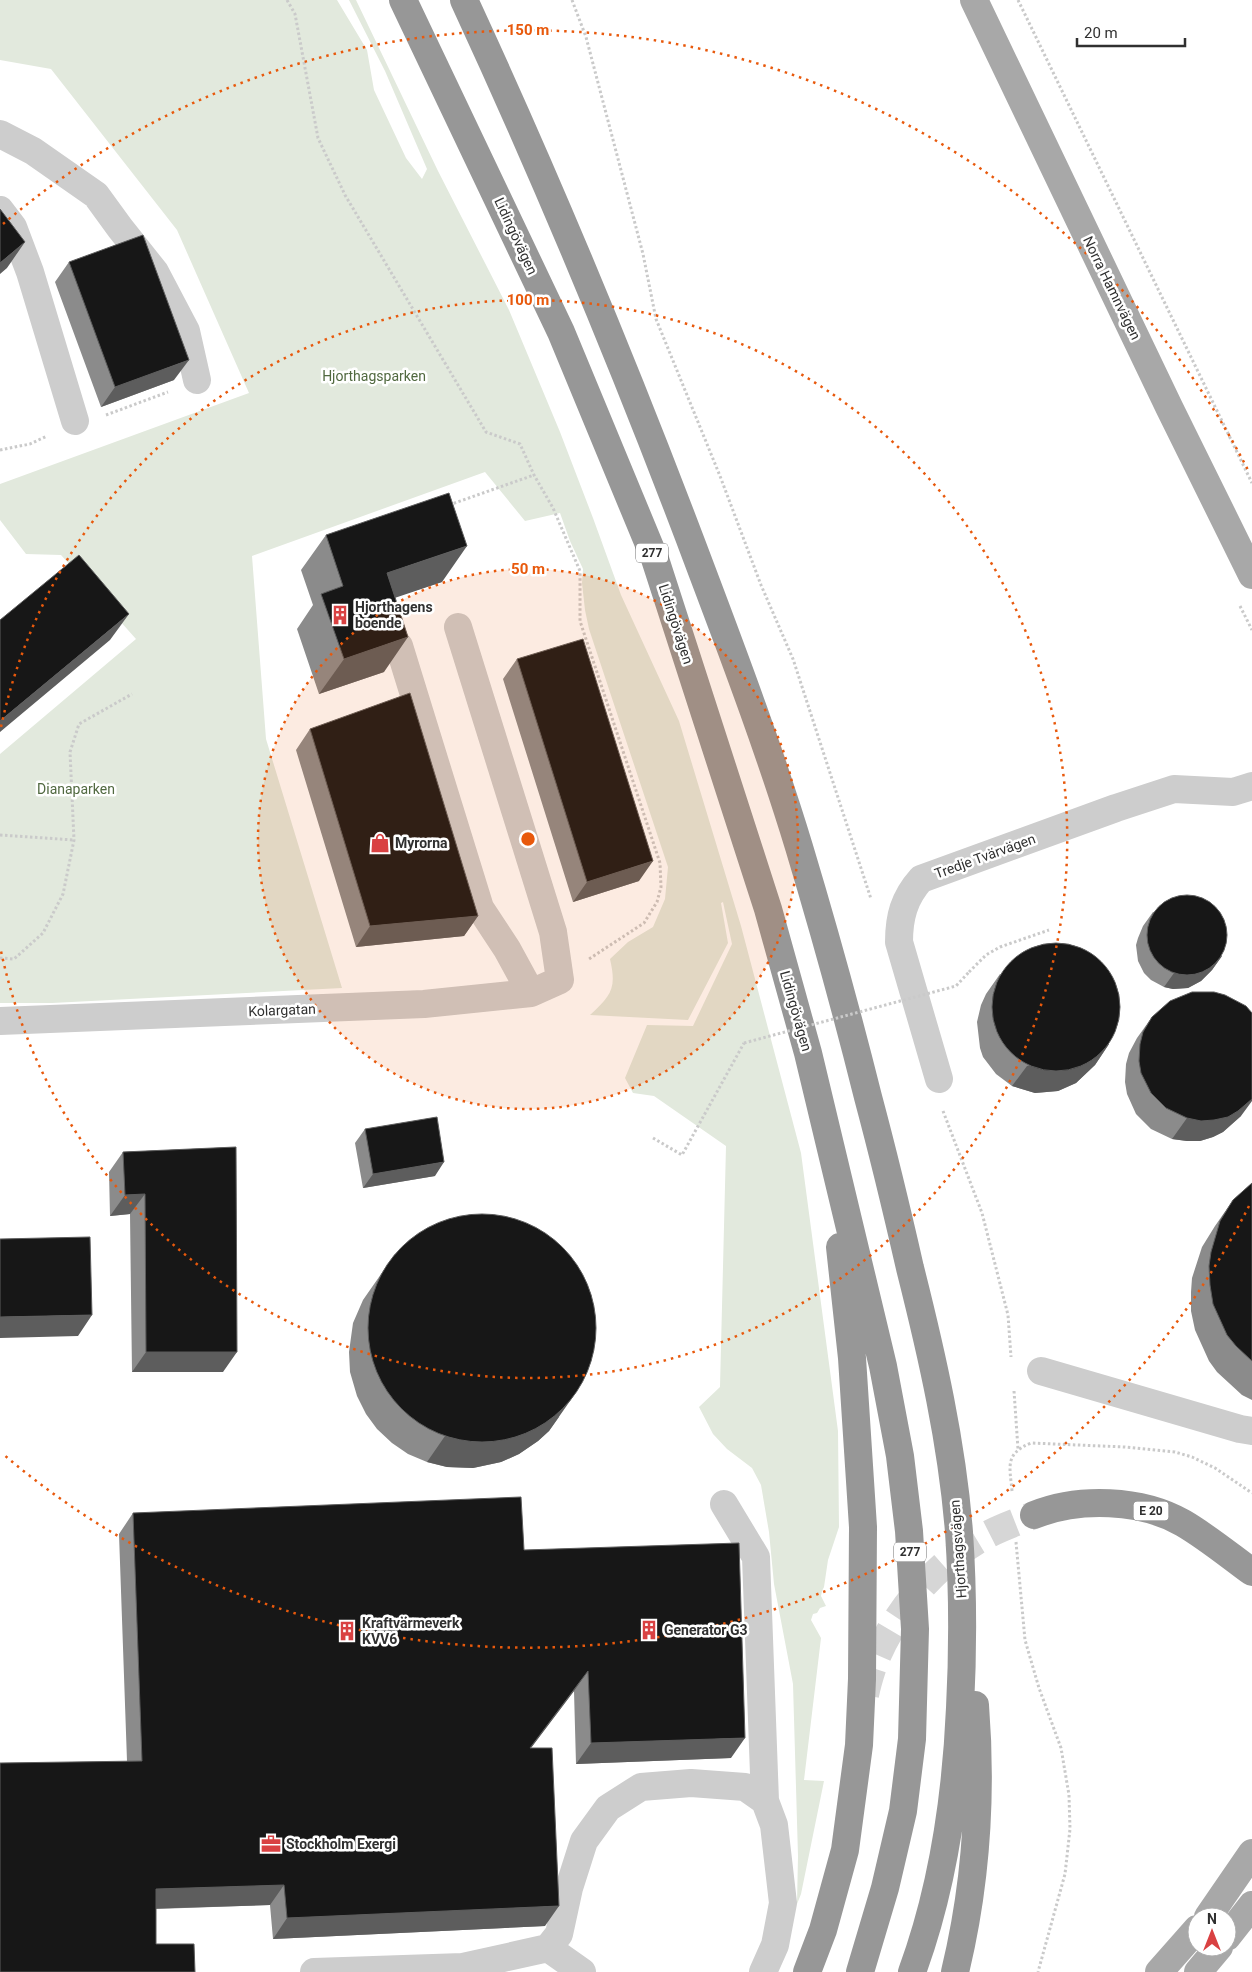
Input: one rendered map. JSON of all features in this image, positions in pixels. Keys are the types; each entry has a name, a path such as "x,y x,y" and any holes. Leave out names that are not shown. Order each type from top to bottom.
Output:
{"highway":[{"name":"Lidingövägen","path":"403,0 562,332 655,559 768,909 828,1133"},
{"name":"Hjorthagsvägen","path":"464,0 512,104 564,225 653,442 751,703 801,853 843,998 932,1356 948,1446 958,1531 963,1649 959,1744 953,1802 936,1898 926,1935 912,1972"},
{"path":"807,1972 823,1930 845,1850 859,1745 862,1679 863,1527 852,1358 828,1133"},
{"name":"277","path":"828,1133 883,1366 900,1456 909,1531 915,1629 912,1739 903,1811 885,1888 860,1972"},
{"name":"E 20","path":"1034,1515 1045,1510 1075,1505 1120,1504 1139,1508 1183,1523 1252,1572"},
{"path":"955,1972 973,1868 979,1751 974,1700 963,1649"}],"main road":[{"name":"Norra Hamnvägen","path":"974,0 1164,398 1252,575"},
{"path":"1215,1907 1252,1853"},
{"path":"1237,1925 1252,1906"},
{"path":"1159,1972 1187,1940"},
{"path":"1198,1972 1211,1957"}],"street":[{"path":"0,134 32,151 96,195 156,272 186,331 197,380"},
{"path":"0,210 13,227 30,272 76,421"},
{"path":"458,627 553,932 560,980"},
{"path":"399,646 480,908 507,949 531,994"},
{"name":"Tredje Tvärvägen","path":"939,1079 899,942 899,930 904,908 910,892 921,879 1116,808 1174,789 1233,792 1252,786"},
{"name":"Kolargatan","path":"0,1021 424,1004 531,994 560,980"},
{"path":"1041,1371 1240,1429 1252,1430"},
{"path":"724,1504 756,1557 765,1800 774,1824 784,1903 775,1945 763,1972"},
{"path":"314,1972 463,1968 548,1948 559,1934 568,1888 584,1841 608,1808 641,1787 690,1783 745,1787 765,1800"},
{"path":"548,1948 582,1972"}],"path":[{"path":"286,0 295,14 318,138 345,195 486,432 520,444 534,475 553,508 580,571 580,621 660,863 661,887 657,902 644,923 560,980"},
{"path":"572,0 588,47 643,254 656,319 720,476 761,585 793,659 872,903"},
{"path":"1018,0 1252,483"},
{"path":"110,415 152,399"},
{"path":"445,506 534,475"},
{"path":"0,958 14,959 43,933 63,894 74,840 70,752 79,724 132,694"},
{"path":"0,835 74,840"},
{"path":"652,1138 682,1155 744,1043 956,986 986,955 1000,947 1049,930"},
{"path":"903,994 906,1003"},
{"path":"943,1110 982,1213 1008,1315 1012,1363"},
{"path":"1013,1382 1018,1449"},
{"path":"1012,1493 1010,1466 1012,1455 1018,1449 1031,1443 1175,1452 1192,1457 1215,1468 1252,1493"},
{"path":"1016,1539 1025,1640 1039,1688 1061,1748 1069,1794 1070,1829 1065,1874 1038,1972"}],"green space":[{"name":"Hjorthagsparken","path":"0,0 337,0 367,50 374,90 406,158 422,179 427,169 385,71 349,0 356,0 438,171 509,310 560,432 621,595 679,721 741,926 801,1153 838,1431 839,1527 828,1560 821,1596 826,1606 813,1614 811,1620 821,1638 804,1780 824,1781 801,1894 797,1904 798,1856 793,1684 774,1584 769,1532 761,1485 752,1468 727,1449 713,1434 699,1407 720,1387 726,1146 654,1096 633,1093 625,1078 647,1025 693,1026 732,944 723,902 721,903 728,943 688,1020 590,1015 603,1002 610,991 613,978 610,959 628,942 653,927 665,899 668,867 589,629 582,583 583,569 560,513 525,521 485,472 252,556 266,739 342,988 52,1003 0,1003 0,754 136,639 61,555 26,554 0,520 0,484 249,393 177,230 51,69 0,60"}],"building":[{"path":"0,209 25,242 0,263"},
{"path":"143,235 189,360 115,387 69,262"},
{"path":"449,493 467,546 387,573 408,637 344,659 321,594 343,586 326,535"},
{"path":"79,555 129,614 0,721 0,620"},
{"path":"583,639 653,861 587,882 517,659"},
{"name":"Myrorna","path":"410,693 478,916 370,926 310,729"},
{"path":"1187,895 1202,898 1215,907 1224,920 1227,935 1224,950 1215,963 1202,972 1187,975 1172,972 1159,963 1150,950 1147,935 1150,920 1159,907 1172,898"},
{"path":"1056,943 1069,944 1081,948 1101,962 1115,982 1119,994 1119,1020 1115,1032 1101,1052 1081,1066 1069,1070 1056,1071 1043,1070 1031,1066 1011,1052 997,1032 993,1020 992,1007 993,994 997,982 1011,962 1031,948 1043,944"},
{"path":"1192,992 1214,992 1225,995 1246,1006 1252,1013 1252,1099 1228,1117 1201,1121 1187,1118 1166,1108 1151,1093 1141,1073 1139,1061 1140,1044 1143,1032 1152,1017 1170,1001"},
{"path":"437,1117 444,1162 373,1174 365,1129"},
{"path":"236,1147 237,1352 146,1352 145,1194 125,1195 123,1152"},
{"path":"1252,1183 1252,1361 1227,1335 1213,1304 1209,1266 1220,1221 1233,1200"},
{"path":"471,1214 493,1214 515,1219 536,1227 563,1247 583,1274 594,1306 596,1328 594,1350 583,1382 563,1409 536,1429 515,1437 493,1442 471,1442 449,1437 428,1429 401,1409 381,1382 373,1361 368,1339 368,1317 373,1295 381,1274 401,1247 428,1227 449,1219"},
{"path":"90,1237 92,1315 0,1317 0,1239"},
{"path":"521,1497 524,1550 739,1543 745,1738 591,1743 588,1671 530,1748 552,1748 559,1906 287,1918 284,1885 156,1889 156,1944 194,1944 195,1972 0,1972 0,1763 142,1761 133,1513"}],"tunnel":[{"path":"865,1695 873,1666 882,1646 893,1626 920,1589 936,1572 972,1544 996,1530 1034,1515"}],"place":[{"name":"Hjorthagens boende","path":"340,615"},
{"name":"Myrorna","path":"380,843"},
{"name":"Generator G3","path":"649,1630"},
{"name":"Kraftvärmeverk KVV6","path":"347,1631"},
{"name":"Stockholm Exergi","path":"271,1844"}],"park label":[{"name":"Dianaparken","path":"76,789"}]}
